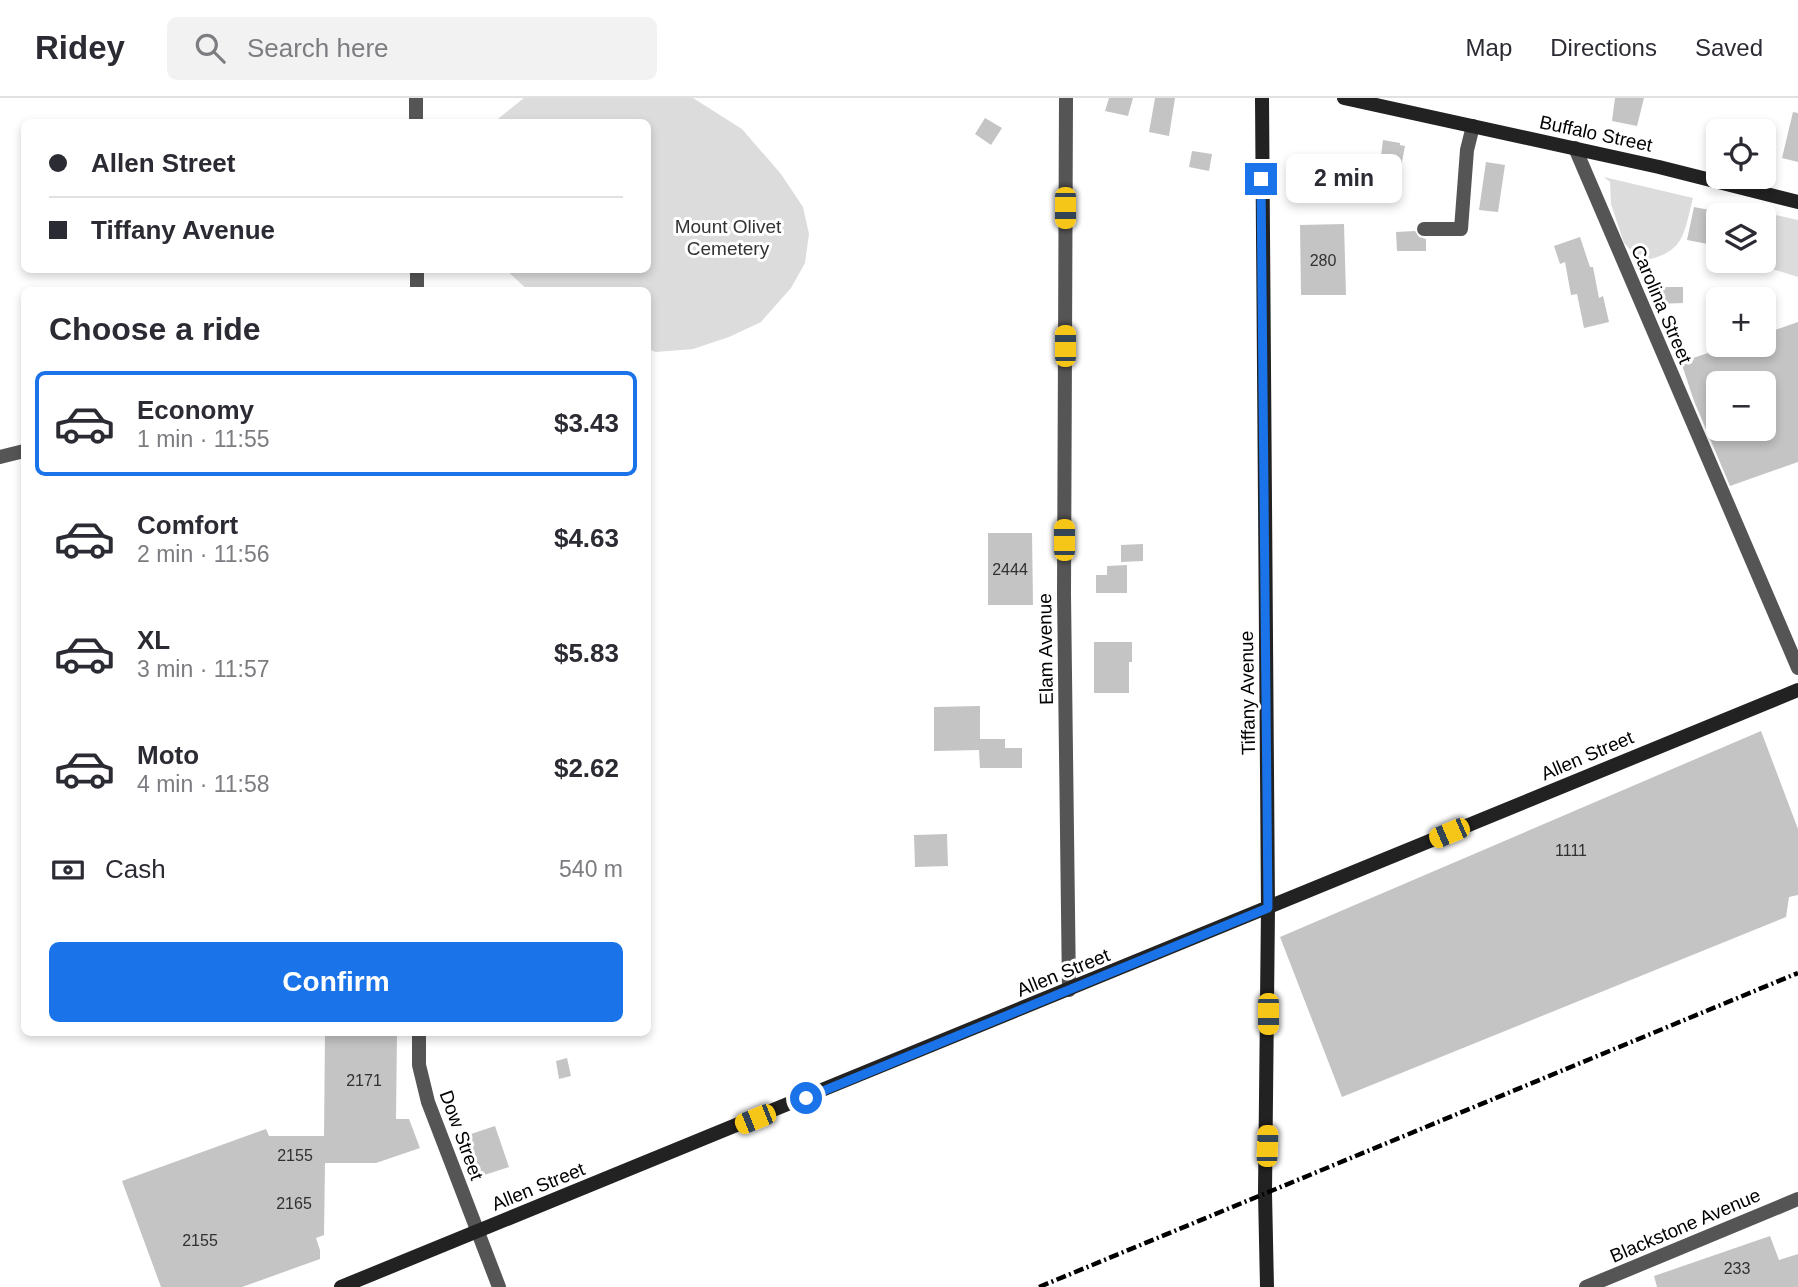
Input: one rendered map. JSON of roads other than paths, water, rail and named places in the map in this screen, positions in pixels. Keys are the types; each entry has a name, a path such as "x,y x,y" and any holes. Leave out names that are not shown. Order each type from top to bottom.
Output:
{"street":[{"path":"416,98 416,119"},
{"name":"Elam Avenue","path":"1066,98 1063,595 1069,990"},
{"name":"Tiffany Avenue","path":"1262,98 1268,908 1265,1193 1267,1287"},
{"name":"Buffalo Street","path":"1344,98 1575,148 1798,202"},
{"path":"1424,229 1461,229 1467,150 1473,126"},
{"name":"Carolina Street","path":"1575,148 1798,668"},
{"path":"0,457 21,453"},
{"name":"Allen Street","path":"341,1287 1798,690"},
{"name":"Dow Street","path":"419,1036 419,1065 428,1102 499,1287"},
{"name":"Blackstone Avenue","path":"1586,1287 1798,1199"}],"railway":[{"path":"1039,1287 1798,973"}],"park label":[{"name":"Mount Olivet Cemetery","path":"728,237"}]}
